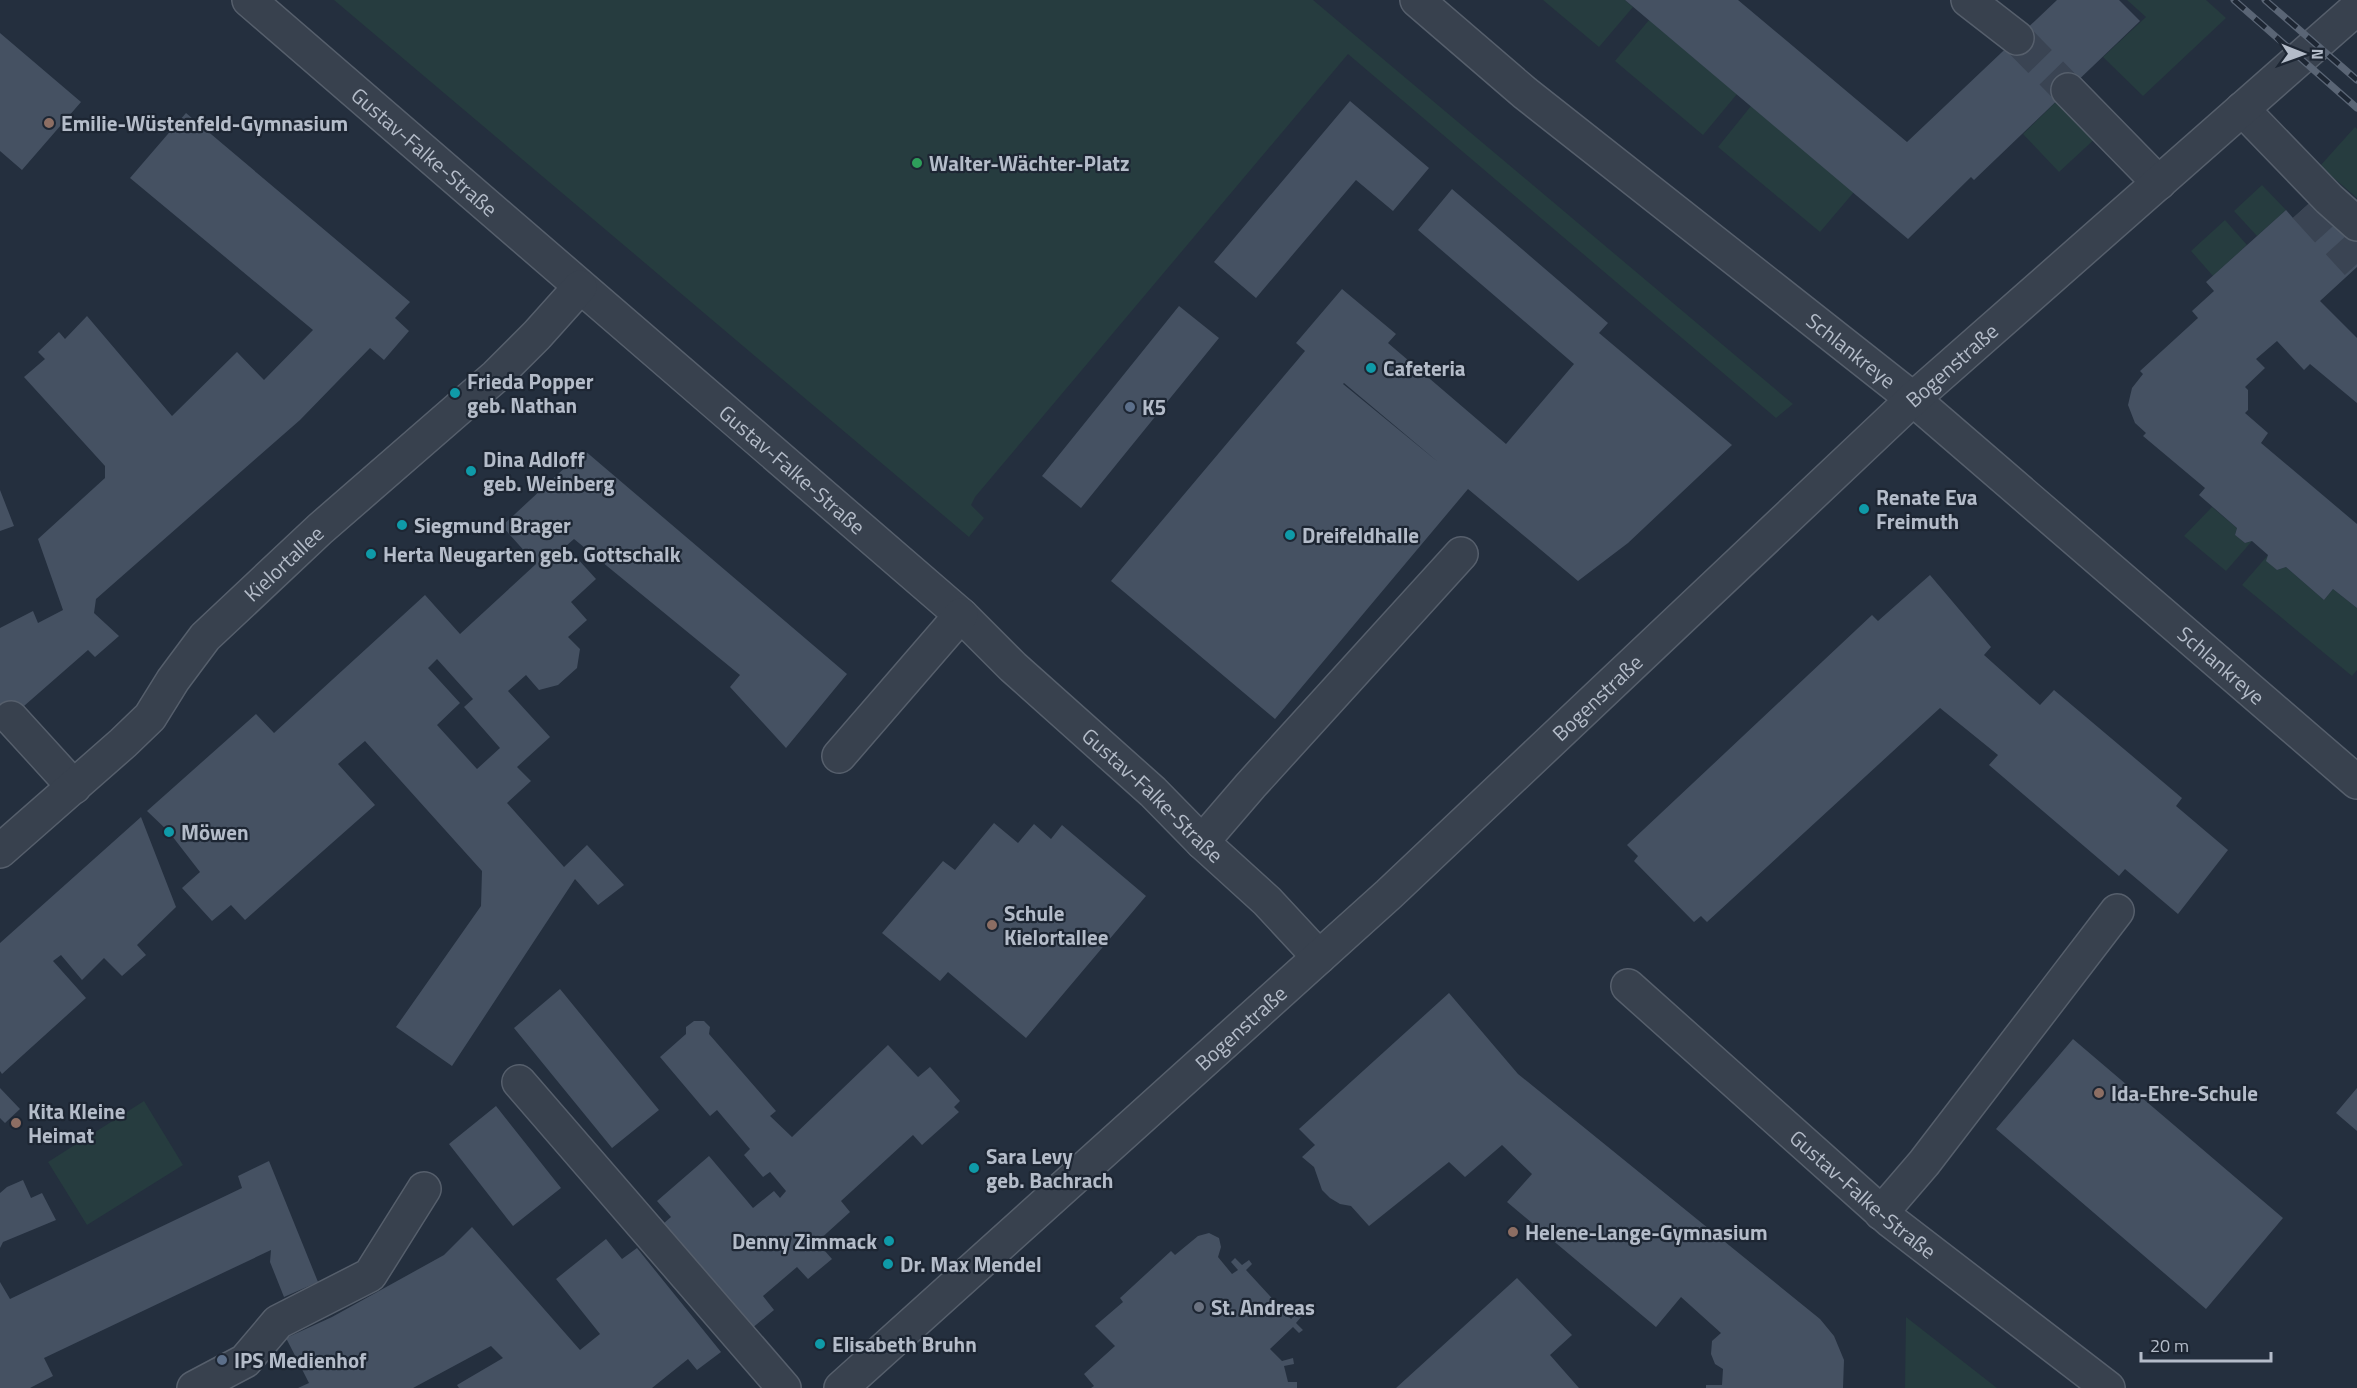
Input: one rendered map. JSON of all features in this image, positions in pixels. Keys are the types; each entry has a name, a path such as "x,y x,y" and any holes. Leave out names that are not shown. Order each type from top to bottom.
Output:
{"street":[{"name":"Gustav-Falke-Straße","path":"249,0 961,615 1012,667 1152,792 1267,902 1319,957"},
{"name":"Schlankreye","path":"1417,0 1525,93 1913,399 2357,782"},
{"path":"1968,0 2017,38"},
{"name":"Bogenstraße","path":"842,1388 1389,894 1913,399 2357,8"},
{"path":"2068,90 2159,183"},
{"path":"2242,109 2305,207"},
{"path":"2242,109 2329,199 2357,224"},
{"name":"Kielortallee","path":"0,850 74,787 150,717 173,680 205,637 320,529 496,376 580,287"},
{"path":"1202,842 1461,554"},
{"path":"839,756 961,615"},
{"path":"11,718 74,787"},
{"path":"1881,1213 1924,1162 2117,911"},
{"name":"Gustav-Falke-Straße","path":"1628,986 1881,1213 2108,1388"},
{"path":"519,1082 784,1388"},
{"path":"194,1388 244,1361 278,1322 370,1275 424,1189"}],"green space":[{"name":"Walter-Wächter-Platz","path":"334,0 1313,0 1793,404 1776,418 1348,54 975,497 971,505 984,518 969,537"},
{"path":"1543,0 1625,0 1633,7 1599,47"},
{"path":"2127,0 2206,0 2226,18 2143,96 2103,57 2146,17"},
{"path":"1649,20 1737,94 1703,135 1615,61"},
{"path":"2061,97 2099,135 2059,172 2023,134"},
{"path":"1751,106 1854,192 1820,232 1718,147"},
{"path":"2355,127 2357,129 2357,198 2320,166"},
{"path":"2262,185 2286,210 2257,236 2234,211"},
{"path":"2225,220 2247,245 2213,276 2191,251"},
{"path":"2212,507 2237,528 2235,535 2245,543 2252,541 2226,571 2184,536"},
{"path":"2268,555 2267,561 2277,570 2286,567 2324,600 2333,589 2357,608 2357,670 2352,676 2242,585"},
{"path":"144,1101 183,1165 87,1225 48,1162"},
{"path":"1906,1317 1997,1388 1905,1388"}],"building":[{"path":"1625,0 1738,0 1907,142 2057,0 2119,0 2140,21 1974,180 1971,177 1908,239"},
{"path":"0,33 81,102 22,170 0,151"},
{"path":"1350,101 1429,168 1393,211 1356,180 1256,298 1214,262"},
{"path":"186,113 410,302 395,318 409,331 384,360 370,348 300,420 96,599 94,613 119,636 95,657 88,650 0,727 0,628 33,611 38,623 63,610 38,539 105,478 105,466 24,377 45,359 38,352 59,332 65,339 87,316 172,416 237,352 264,380 313,330 130,178"},
{"path":"1452,189 1608,323 1599,333 1732,445 1628,543 1578,581 1468,489 1275,719 1111,581 1305,351 1296,343 1342,289 1396,334 1388,343 1506,444 1574,364 1418,230","holes":["1344,383 1438,462 1343,384"]},
{"path":"2313,200 2357,246 2357,267 2320,301 2357,338 2357,403 2310,364 2304,370 2277,341 2256,359 2265,368 2245,387 2248,390 2248,410 2245,413 2268,433 2261,443 2357,524 2357,608 2333,589 2324,600 2286,567 2277,570 2266,561 2268,555 2252,541 2245,543 2235,535 2237,528 2199,495 2205,488 2143,436 2146,433 2135,423 2128,405 2132,388 2143,374 2140,371 2198,318 2192,311 2214,291 2206,282 2286,210 2293,218"},
{"name":"K5","path":"1179,306 1219,338 1081,508 1042,476"},
{"path":"584,450 847,674 786,748 730,687 740,675 574,539 566,546 596,579 571,602 587,620 568,637 580,649 577,668 558,685 539,690 526,675 508,691 550,737 517,767 531,781 507,803 564,867 587,845 624,885 598,905 575,879 452,1066 396,1027 481,906 482,871 365,741 338,764 375,805 245,920 231,905 212,921 182,888 200,872 169,832 147,811 256,714 274,733 425,595 460,634 536,564 502,526","holes":["437,659 473,699 464,707 500,748 477,769 437,725 460,703 428,668"]},
{"path":"0,490 14,526 0,531"},
{"path":"1930,575 1991,647 1984,655 2040,705 2054,690 2182,798 2176,806 2228,850 2178,914 2125,869 2119,876 1989,765 1998,755 1940,708 1707,922 1701,916 1694,922 1634,861 1638,856 1627,845 1872,615 1878,621"},
{"path":"141,817 176,907 137,945 146,955 122,976 104,958 82,980 61,955 53,961 86,998 2,1074 0,1071 0,943"},
{"path":"994,823 1018,843 1034,824 1051,839 1062,825 1146,896 1026,1038 948,972 940,981 882,933 943,861 955,870"},
{"path":"560,989 659,1110 612,1148 514,1028"},
{"path":"1449,993 1518,1074 1820,1319 1834,1336 1844,1360 1843,1388 1706,1388 1706,1385 1722,1385 1723,1369 1715,1364 1711,1354 1712,1341 1721,1333 1681,1297 1656,1327 1507,1202 1532,1174 1502,1145 1465,1177 1449,1162 1369,1226 1351,1206 1340,1204 1322,1190 1314,1167 1302,1157 1315,1145 1299,1129"},
{"path":"694,1021 704,1021 710,1027 709,1034 776,1111 770,1116 792,1137 888,1045 918,1077 930,1067 960,1101 954,1107 959,1112 922,1145 913,1135 841,1201 850,1212 817,1242 832,1259 808,1279 797,1267 763,1296 774,1310 751,1329 663,1224 671,1217 657,1201 709,1156 753,1208 774,1191 780,1198 786,1191 770,1172 763,1177 744,1155 750,1149 717,1110 710,1116 660,1057 686,1034 686,1027"},
{"path":"2073,1039 2283,1218 2206,1309 1996,1129"},
{"path":"0,1088 20,1109 5,1123 0,1118"},
{"path":"2357,1088 2357,1131 2336,1113"},
{"path":"496,1106 561,1188 513,1226 449,1144"},
{"path":"269,1161 318,1282 284,1297 270,1262 271,1250 44,1358 53,1376 30,1388 0,1388 0,1282 10,1299 242,1188 238,1176"},
{"path":"23,1180 31,1198 42,1193 56,1220 3,1242 0,1248 0,1193"},
{"path":"472,1227 580,1350 600,1334 556,1279 606,1239 622,1259 637,1248 721,1352 697,1370 688,1359 652,1388 459,1388 457,1385 503,1358 491,1346 413,1388 298,1388 309,1383 286,1338 332,1317 444,1255"},
{"name":"St. Andreas","path":"1209,1233 1219,1238 1221,1247 1218,1257 1232,1274 1238,1270 1231,1262 1235,1258 1242,1265 1249,1260 1252,1264 1246,1270 1291,1319 1298,1312 1301,1317 1296,1323 1303,1330 1299,1333 1293,1327 1270,1349 1282,1361 1293,1358 1294,1364 1284,1366 1288,1382 1297,1382 1297,1388 1091,1388 1094,1386 1084,1374 1115,1346 1095,1326 1123,1302 1120,1298 1171,1251 1175,1255 1198,1236"},
{"path":"1517,1278 1572,1335 1550,1355 1579,1388 1396,1388"}],"tunnel":[{"path":"2017,38 2068,90"},
{"path":"2305,207 2357,264"}],"railway":[{"path":"2234,0 2357,108"},
{"path":"2265,0 2357,80"}],"place":[{"name":"Emilie-Wüstenfeld-Gymnasium","path":"49,123"},
{"name":"Walter-Wächter-Platz","path":"917,163"},
{"name":"Cafeteria","path":"1371,368"},
{"name":"Frieda Popper geb. Nathan","path":"455,393"},
{"name":"K5","path":"1130,407"},
{"name":"Dina Adloff geb. Weinberg","path":"471,471"},
{"name":"Renate Eva Freimuth","path":"1864,509"},
{"name":"Siegmund Brager","path":"402,525"},
{"name":"Dreifeldhalle","path":"1290,535"},
{"name":"Herta Neugarten geb. Gottschalk","path":"371,554"},
{"name":"Möwen","path":"169,832"},
{"name":"Schule Kielortallee","path":"992,925"},
{"name":"Ida-Ehre-Schule","path":"2099,1093"},
{"name":"Kita Kleine Heimat","path":"16,1123"},
{"name":"Sara Levy geb. Bachrach","path":"974,1168"},
{"name":"Helene-Lange-Gymnasium","path":"1513,1232"},
{"name":"Denny Zimmack","path":"889,1241"},
{"name":"Dr. Max Mendel","path":"888,1264"},
{"name":"St. Andreas","path":"1199,1307"},
{"name":"Elisabeth Bruhn","path":"820,1344"},
{"name":"IPS Medienhof","path":"222,1360"}]}
